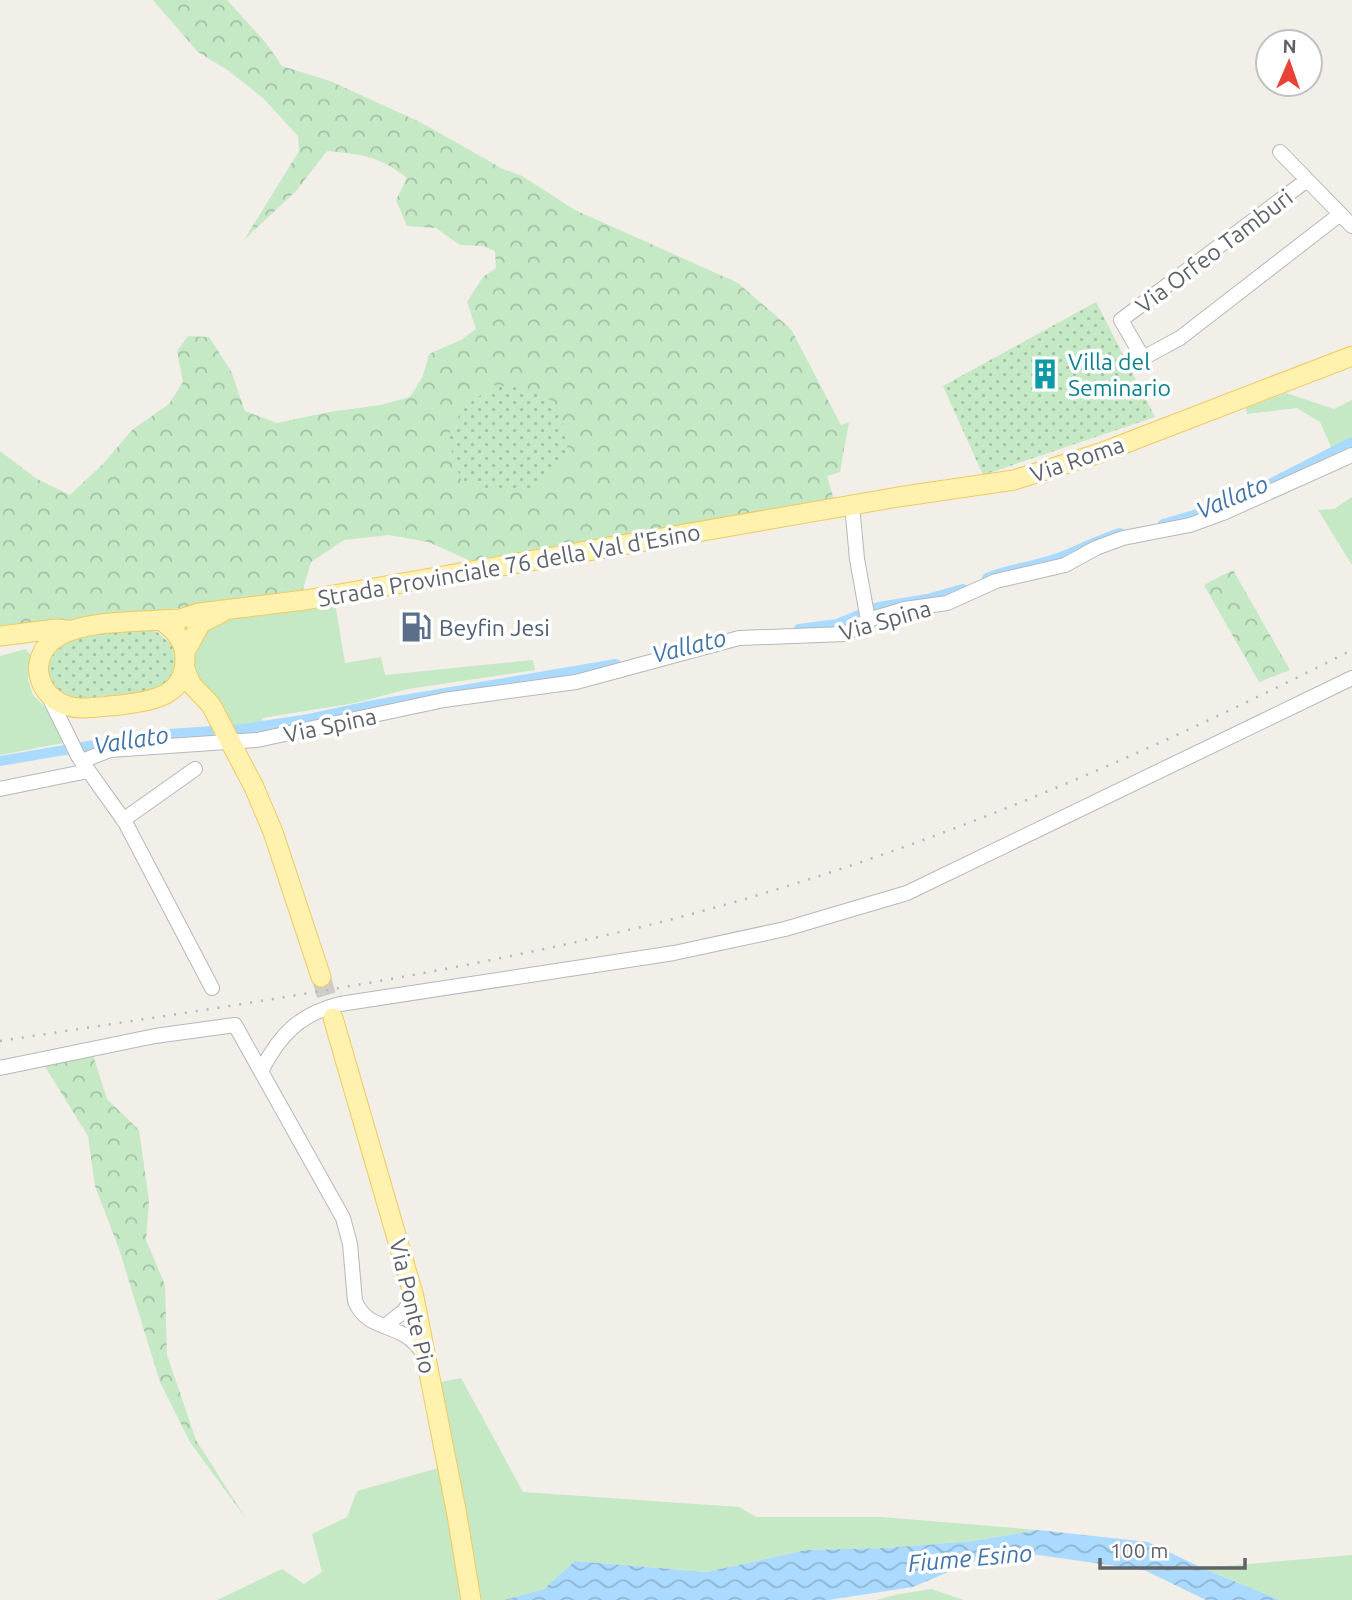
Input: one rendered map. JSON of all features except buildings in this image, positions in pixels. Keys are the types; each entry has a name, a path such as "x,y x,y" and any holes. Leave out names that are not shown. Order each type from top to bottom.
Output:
{"main road":[{"name":"Via Roma","path":"789,516 1014,480 1100,453 1352,356"},
{"name":"Strada Provinciale 76 della Val d'Esino","path":"0,638 56,629 72,630 180,619 199,613 305,600 789,516"},
{"name":"Strada Provinciale 76 della Val d'Esino","path":"49,697 70,707 86,708 152,701 178,685 201,623 229,609"},
{"path":"160,620 175,629 191,684 204,695 224,729 273,832 321,977"},
{"path":"49,697 40,681 42,655 49,643 72,630"},
{"name":"Strada Provinciale 76 della Val d'Esino","path":"0,638 29,642 36,646 42,655"},
{"path":"152,701 190,701 202,705 224,729"},
{"name":"Via Ponte Pio","path":"333,1018 414,1297 412,1327 427,1361 471,1600"}],"street":[{"path":"1280,152 1352,226"},
{"name":"Via Orfeo Tamburi","path":"1307,180 1121,320 1143,358 1180,338 1339,215"},
{"name":"Via Spina","path":"0,789 83,762 110,750 153,745 224,729 257,740 444,700 576,682 739,638 845,634 867,615 947,603 996,581 1065,565 1096,548 1123,538 1190,525 1352,455"},
{"path":"852,505 857,559 867,615"},
{"path":"261,1070 273,1046 297,1022 322,1009 340,1004 674,953 785,929 907,893 1352,678"},
{"path":"49,697 83,762 123,820 212,988"},
{"path":"70,740 75,719 86,708"},
{"path":"123,820 195,769"},
{"path":"0,1068 155,1036 235,1025 343,1218 348,1235 355,1301 359,1310 364,1318 384,1326 401,1319 412,1327"},
{"path":"384,1326 404,1311 414,1297"}],"green space":[{"path":"153,0 227,0 266,43 282,66 330,81 420,122 503,169 522,176 575,210 738,283 791,329 841,425 849,422 840,472 827,476 834,500 480,565 428,542 389,535 344,540 311,562 302,593 0,630 0,451 37,479 70,495 103,464 132,430 169,404 183,382 177,351 188,336 209,337 231,371 245,411 277,423 381,405 410,397 423,376 429,354 461,340 476,329 467,302 483,277 496,268 495,251 483,246 460,245 436,228 407,226 396,200 407,178 388,165 369,157 339,152 327,151 296,191 244,240 299,151 298,136 264,99 229,71 198,52"},
{"path":"1096,302 1155,417 983,475 943,386"},
{"path":"494,385 539,393 549,399 561,417 568,451 552,475 539,485 511,491 462,483 447,437 466,406"},
{"path":"1286,393 1334,409 1352,400 1352,452 1336,458 1320,422 1297,408 1247,414 1246,408"},
{"path":"1352,497 1352,565 1318,510 1334,509"},
{"path":"1233,570 1290,670 1259,682 1204,585"},
{"path":"335,603 345,663 381,657 385,675 533,660 535,670 408,689 355,703 262,718 266,735 240,736 218,701 201,685 193,671 195,648 202,629 217,620"},
{"path":"144,629 157,632 172,645 176,665 167,683 156,691 73,699 60,692 51,682 48,673 50,660 57,649 69,642 100,634"},
{"path":"26,649 32,657 28,679 33,695 46,708 63,743 0,755 0,656"},
{"path":"93,1055 107,1099 139,1130 149,1201 146,1240 165,1285 167,1355 196,1440 247,1520 190,1442 160,1382 119,1249 95,1186 88,1136 44,1065"},
{"path":"461,1378 523,1492 739,1507 756,1517 881,1517 1038,1530 973,1541 885,1548 806,1550 707,1572 576,1561 544,1589 504,1600 480,1600 441,1382"},
{"path":"442,1467 461,1600 217,1600 282,1569 304,1584 322,1572 312,1534 347,1517 357,1491"},
{"path":"1352,1555 1352,1600 1280,1600 1202,1568"},
{"path":"932,1589 963,1600 876,1600 899,1594"}],"water":[{"name":"Fiume Esino","path":"1038,1530 1148,1542 1280,1600 1206,1600 1144,1570 1031,1554 974,1561 913,1587 828,1600 504,1600 544,1589 575,1561 707,1572 806,1550 885,1548 973,1541"}],"waterway":[{"name":"Vallato","path":"1262,488 1352,442"},
{"name":"Vallato","path":"1163,524 1215,509"},
{"name":"Vallato","path":"987,578 1058,558 1120,533"},
{"name":"Vallato","path":"799,629 837,624 879,607 927,599 963,589"},
{"name":"Vallato","path":"0,761 153,735 243,729 309,719 374,705 616,664"}],"tunnel":[{"path":"321,977 333,1018"}],"railway":[{"path":"0,1041 251,1003 417,974 583,941 754,896 930,838 1016,804 1186,731 1352,650"}],"place":[{"name":"Villa del Seminario","path":"1045,374"},
{"name":"Beyfin Jesi","path":"416,627"}]}
